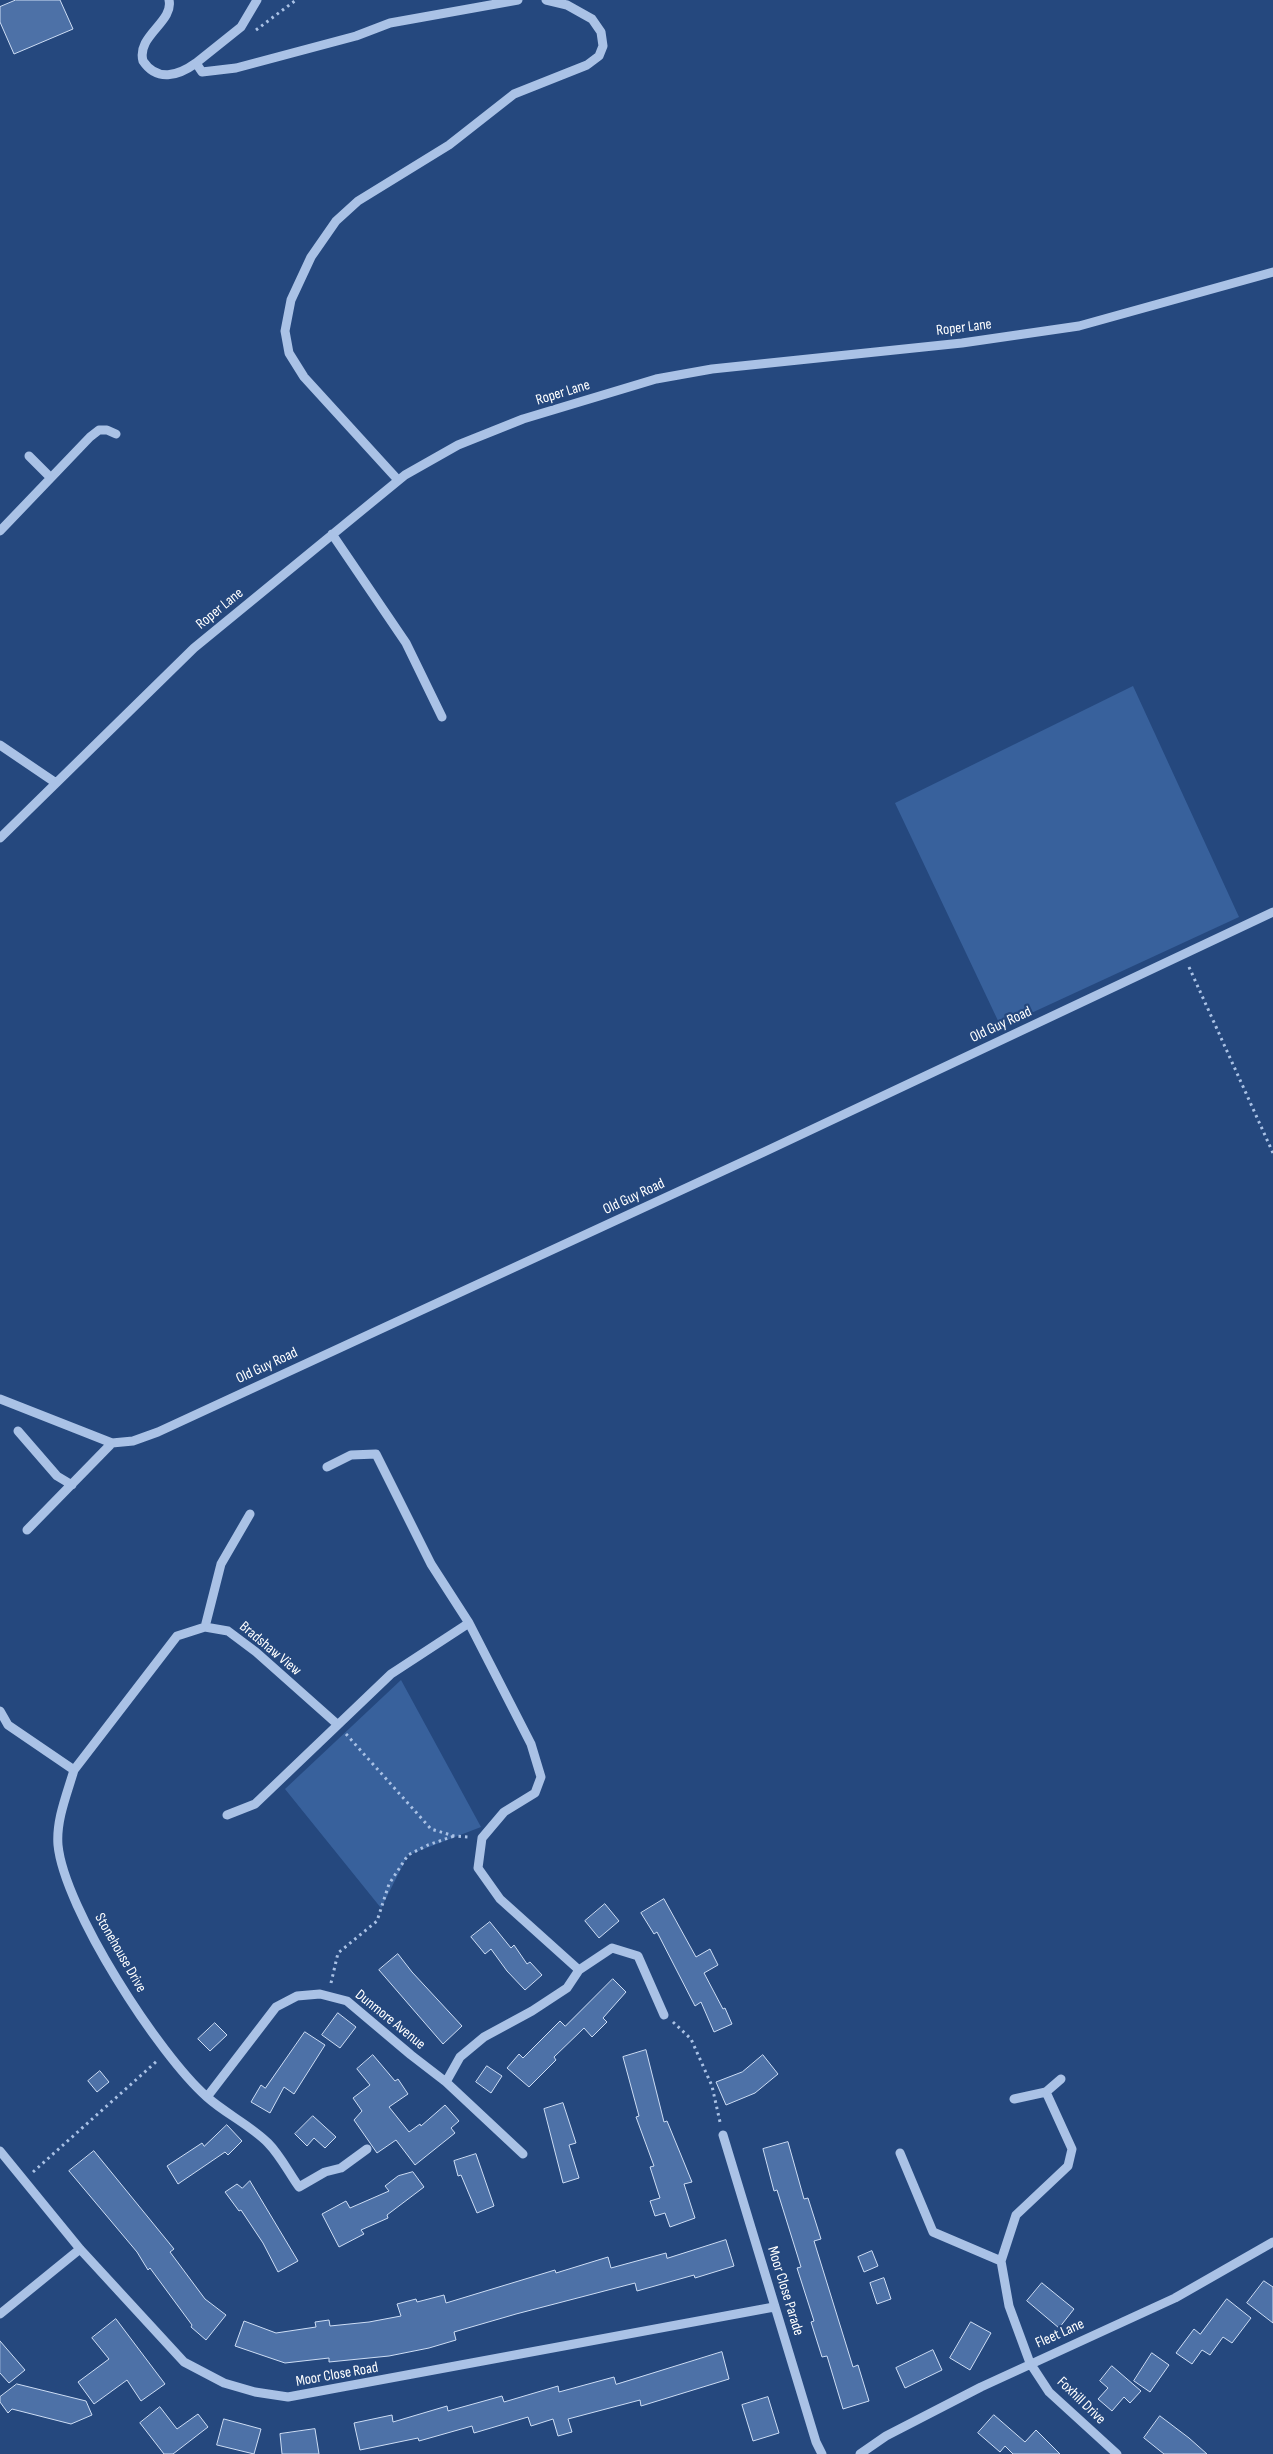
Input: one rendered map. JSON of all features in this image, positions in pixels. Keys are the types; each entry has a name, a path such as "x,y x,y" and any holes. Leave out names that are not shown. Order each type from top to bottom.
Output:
{"street":[{"path":"169,0 168,11 144,45 143,60 152,71 171,75 185,72 241,27 257,0"},
{"path":"196,63 202,72 236,68 356,36 390,23 518,0"},
{"path":"398,480 304,378 289,353 285,331 291,300 310,257 336,221 358,201 449,145 514,94 587,65 599,56 603,46 601,32 592,20 567,5 546,0"},
{"name":"Roper Lane","path":"0,838 194,648 398,480 458,445 523,419 656,379 712,370 962,343 1079,326 1273,272"},
{"path":"0,531 90,437 100,430 107,430 116,434"},
{"path":"29,456 50,477"},
{"path":"332,534 406,643 442,717"},
{"path":"0,745 56,783"},
{"name":"Old Guy Road","path":"112,1443 132,1441 167,1428 764,1152 1273,912"},
{"path":"0,1399 112,1443 27,1530"},
{"path":"18,1431 57,1476 72,1485"},
{"path":"327,1466 351,1455 376,1454 431,1564 469,1623 531,1744 541,1777 535,1793 504,1812 482,1838 478,1868 500,1899 579,1970"},
{"path":"205,1627 221,1564 250,1514"},
{"path":"227,1815 254,1804 391,1674 469,1623"},
{"name":"Bradshaw View","path":"74,1770 177,1636 205,1627 228,1631 256,1652 337,1724"},
{"path":"0,1711 8,1725 74,1770"},
{"name":"Stonehouse Drive","path":"74,1770 60,1820 58,1843 62,1866 83,1917 118,1979 167,2052 207,2097 268,2144 299,2187 325,2172 341,2168 367,2149"},
{"path":"446,2082 460,2057 484,2037 532,2011 567,1988 579,1970 612,1948 638,1956 664,2014"},
{"name":"Dunmore Avenue","path":"207,2097 276,2007 297,1996 320,1994 347,2001 446,2082 523,2154"},
{"path":"1014,2099 1046,2092 1061,2080"},
{"path":"900,2154 933,2232 1001,2261 1016,2215 1068,2166 1072,2149 1046,2092"},
{"name":"Moor Close Parade","path":"723,2135 774,2307 816,2442 822,2454"},
{"name":"Moor Close Road","path":"0,2151 80,2249 184,2362 224,2383 255,2392 288,2397 774,2307"},
{"name":"Fleet Lane","path":"860,2454 886,2436 1030,2363 1175,2298 1273,2242"},
{"path":"0,2314 80,2249"},
{"name":"Foxhill Drive","path":"1001,2261 1009,2306 1030,2363 1049,2392 1118,2454"}],"path":[{"path":"1184,954 1273,1153"},
{"path":"337,1724 432,1829 454,1836 482,1838"},
{"path":"330,1997 338,1953 377,1921 389,1884 408,1855 428,1845 454,1836"},
{"path":"664,2014 692,2039 712,2086 723,2135"},
{"path":"24,2180 167,2052"}],"shaded area":[{"path":"1133,686 1239,917 1001,1027 895,803"},
{"path":"401,1680 481,1827 408,1855 381,1908 285,1789"}],"building":[{"path":"16,0 60,0 73,29 14,54 0,22 0,7"},
{"path":"664,1899 696,1957 710,1949 718,1965 704,1973 723,2009 725,2008 732,2024 714,2032 701,2002 695,2006 657,1932 654,1934 641,1913"},
{"path":"605,1904 619,1921 599,1938 585,1921"},
{"path":"490,1922 511,1948 514,1945 527,1964 530,1962 542,1975 525,1990 507,1971 491,1949 485,1954 471,1937"},
{"path":"398,1954 462,2026 443,2044 379,1970"},
{"path":"613,1979 626,1992 603,2018 607,2022 592,2037 584,2028 554,2057 556,2060 529,2087 507,2068 519,2054 523,2058 560,2021 565,2026"},
{"path":"338,2013 356,2027 340,2048 322,2035"},
{"path":"215,2023 227,2035 210,2051 198,2039"},
{"path":"305,2032 325,2045 294,2094 284,2087 270,2113 251,2102 261,2085 265,2088"},
{"path":"646,2050 664,2122 667,2121 692,2182 684,2184 695,2218 670,2227 665,2213 655,2216 650,2201 660,2198 650,2167 654,2166 636,2117 639,2116 623,2057"},
{"path":"373,2055 395,2081 398,2079 408,2094 389,2107 409,2132 420,2124 421,2126 445,2105 459,2121 451,2128 455,2133 415,2165 396,2140 377,2153 354,2120 362,2111 353,2098 370,2085 357,2069"},
{"path":"763,2055 778,2074 755,2093 726,2105 716,2082 742,2072"},
{"path":"487,2066 502,2076 491,2093 476,2082"},
{"path":"100,2071 109,2082 97,2092 88,2081"},
{"path":"563,2103 576,2143 569,2145 579,2178 563,2183 544,2109"},
{"path":"313,2116 336,2137 325,2148 314,2138 307,2146 295,2134"},
{"path":"227,2125 242,2141 228,2155 225,2152 178,2184 167,2166 202,2143 204,2146"},
{"path":"788,2142 804,2199 808,2198 821,2239 814,2241 853,2367 858,2365 869,2401 843,2409 827,2356 822,2357 811,2322 814,2321 797,2268 801,2267 777,2190 774,2191 763,2149"},
{"path":"94,2151 174,2249 170,2252 205,2299 226,2315 206,2340 191,2327 192,2325 150,2268 148,2270 137,2252 69,2171"},
{"path":"476,2154 494,2206 477,2213 461,2175 458,2176 454,2161"},
{"path":"413,2172 424,2187 387,2215 388,2218 361,2230 364,2234 339,2247 322,2214 346,2201 350,2208 389,2191 385,2186 398,2176"},
{"path":"250,2181 298,2261 278,2272 263,2243 241,2210 239,2211 225,2192 237,2184 242,2188"},
{"path":"726,2240 734,2266 695,2278 694,2275 637,2291 635,2283 516,2314 454,2332 456,2340 429,2348 389,2356 329,2362 329,2358 285,2363 235,2346 244,2321 276,2333 316,2327 315,2322 329,2320 330,2326 369,2322 401,2316 397,2304 416,2299 417,2302 444,2295 446,2303 555,2270 556,2273 608,2257 611,2268 666,2253 667,2258"},
{"path":"872,2251 878,2266 864,2272 858,2257"},
{"path":"884,2278 891,2299 877,2304 870,2283"},
{"path":"1264,2281 1273,2287 1273,2323 1247,2303"},
{"path":"1042,2283 1074,2309 1059,2328 1027,2301"},
{"path":"1227,2299 1251,2318 1232,2343 1223,2337 1210,2355 1202,2350 1192,2364 1176,2353 1194,2329 1200,2334"},
{"path":"116,2319 165,2384 141,2401 127,2380 94,2404 78,2382 109,2359 92,2338"},
{"path":"971,2322 991,2333 970,2370 950,2358"},
{"path":"0,2341 25,2370 9,2383 0,2373"},
{"path":"933,2350 942,2370 905,2388 896,2368"},
{"path":"722,2352 729,2379 641,2406 640,2400 568,2419 572,2432 558,2436 553,2419 531,2426 528,2417 474,2433 472,2426 419,2441 418,2438 360,2450 354,2423 392,2415 393,2422 447,2406 448,2411 502,2396 504,2402 558,2386 559,2392 614,2377 616,2384"},
{"path":"1152,2353 1169,2365 1150,2392 1134,2381"},
{"path":"1112,2366 1141,2391 1130,2403 1124,2397 1112,2411 1098,2399 1108,2388 1100,2381"},
{"path":"17,2384 86,2401 92,2415 71,2424 12,2409 8,2413 0,2402 0,2397"},
{"path":"768,2397 779,2433 753,2441 742,2405"},
{"path":"160,2407 177,2429 198,2414 208,2427 173,2454 164,2454 140,2423"},
{"path":"994,2415 1025,2442 1036,2430 1060,2454 1013,2454 1005,2446 1000,2452 978,2433"},
{"path":"1160,2416 1207,2454 1164,2454 1144,2438"},
{"path":"224,2419 261,2429 254,2454 217,2445"},
{"path":"315,2429 319,2454 282,2454 280,2434"}]}
